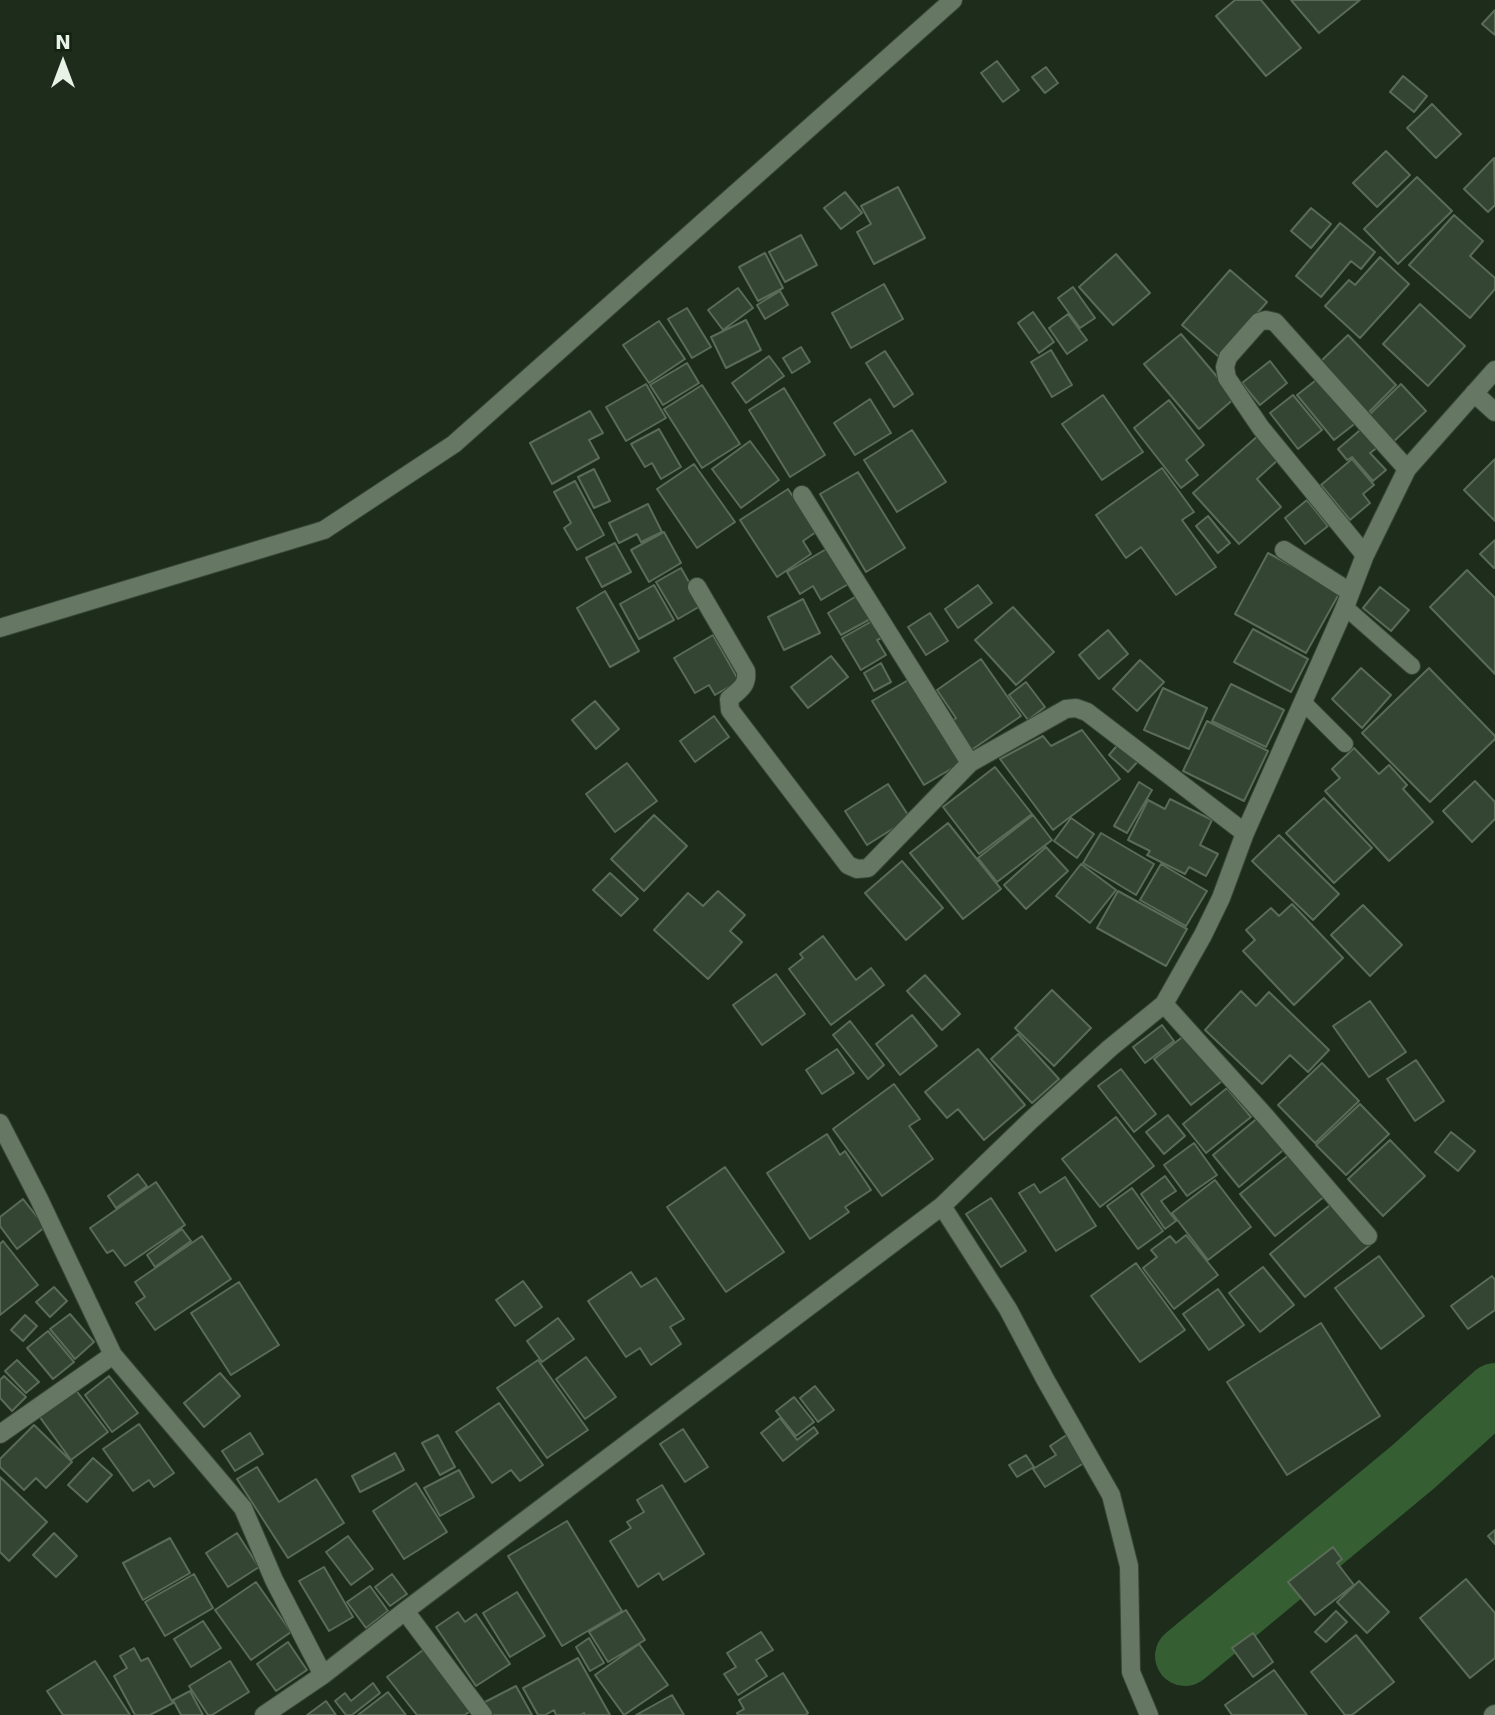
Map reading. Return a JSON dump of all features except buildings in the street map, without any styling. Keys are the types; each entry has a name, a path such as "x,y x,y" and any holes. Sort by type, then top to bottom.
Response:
{"street":[{"path":"0,628 324,530 433,459 454,444 953,0"},
{"path":"1364,555 1261,428 1227,378 1225,367 1228,357 1259,322 1275,322 1407,469"},
{"path":"264,1715 323,1675 942,1206 1110,1048 1164,1004 1221,898 1245,832 1348,599 1364,555 1407,469 1495,370"},
{"path":"1474,393 1495,412"},
{"path":"802,495 970,763"},
{"path":"1284,550 1348,599"},
{"path":"697,587 746,671 745,684 729,699 730,710 848,865 857,869 868,867 970,763 1066,709 1076,708 1087,712 1245,832"},
{"path":"1164,1004 1368,1236"},
{"path":"0,1123 113,1355 243,1508 274,1580 323,1675"},
{"path":"942,1206 1008,1308 1111,1494 1129,1566 1131,1672 1149,1715"},
{"path":"0,1434 113,1355"},
{"path":"405,1611 483,1715"}],"lane":[{"path":"1348,599 1412,666"},
{"path":"1303,702 1345,744"}],"waterway":[{"path":"1185,1656 1413,1467 1495,1393"}]}
